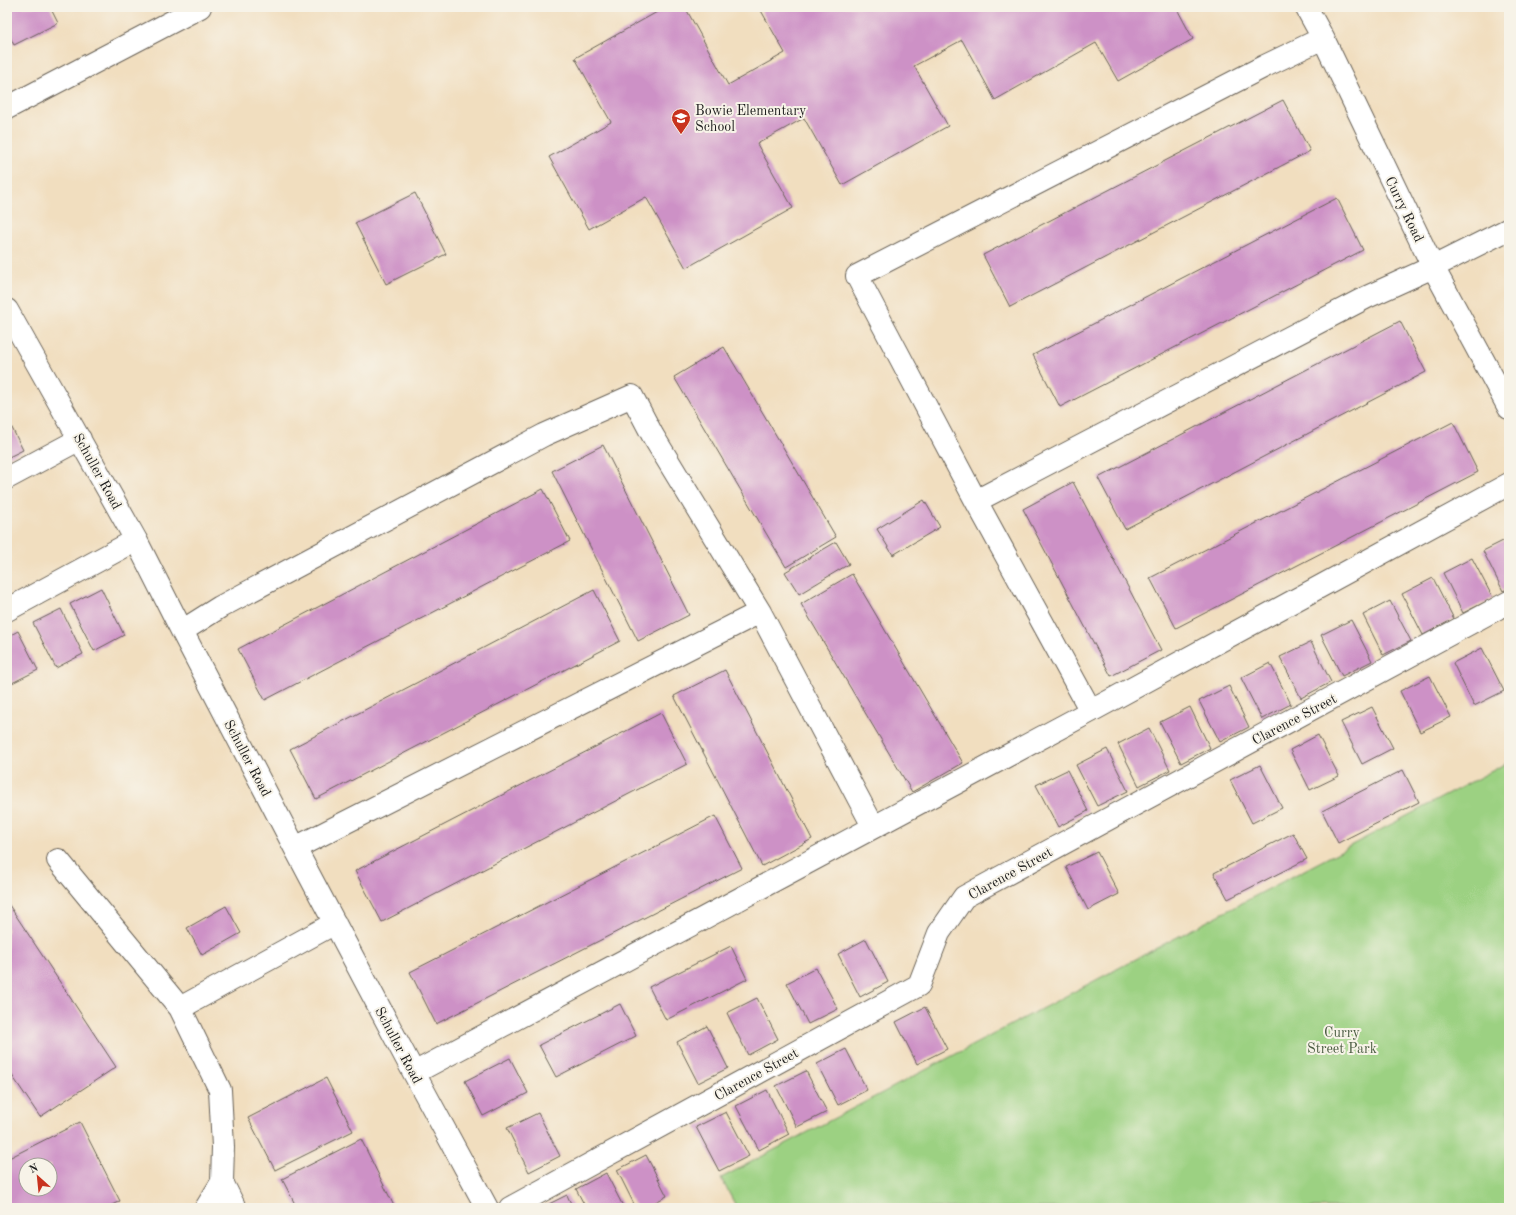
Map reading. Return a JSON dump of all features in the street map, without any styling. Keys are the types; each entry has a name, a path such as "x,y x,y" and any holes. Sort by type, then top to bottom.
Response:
{"street":[{"path":"7,108 200,7"},
{"name":"Curry Road","path":"1306,7 1323,38 1434,268 1509,408"},
{"path":"1091,711 976,502 857,276 1265,66 1323,38"},
{"path":"976,502 1367,297 1434,268 1509,229"},
{"name":"Schuller Road","path":"7,310 136,540 334,923 488,1208"},
{"path":"182,631 227,603 544,435 632,396 653,436 760,612 873,826"},
{"path":"7,478 80,439"},
{"path":"414,1073 873,826 1091,711 1509,484"},
{"path":"7,610 136,540"},
{"name":"Clarence Street","path":"510,1208 919,986 939,933 964,897 1509,602"},
{"path":"295,848 760,612"},
{"path":"58,860 180,1008 220,1090 223,1147 222,1182 235,1208"},
{"path":"180,1008 334,923"},
{"path":"206,1208 222,1182"}],"green space":[{"name":"Curry Street Park","path":"1509,762 1509,1208 737,1208 721,1178"}],"building":[{"path":"7,7 50,7 58,23 14,45 7,31"},
{"name":"Bowie Elementary School","path":"666,7 685,7 728,85 785,53 759,7 1176,7 1193,39 1118,81 1096,43 995,100 962,40 914,66 948,126 842,185 804,118 757,144 793,208 686,268 646,197 589,229 549,157 611,122 575,58"},
{"path":"1283,100 1310,151 1010,307 983,255"},
{"path":"415,193 446,254 386,284 355,223"},
{"path":"1337,198 1363,250 1060,407 1033,355"},
{"path":"1400,321 1426,372 1125,529 1098,478"},
{"path":"724,347 836,537 786,567 674,377"},
{"path":"7,418 23,450 7,458"},
{"path":"1453,422 1478,472 1176,628 1150,578"},
{"path":"603,445 689,615 638,641 552,471"},
{"path":"1073,482 1161,650 1111,676 1023,509"},
{"path":"543,489 570,541 265,700 238,649"},
{"path":"924,500 940,527 893,555 877,529"},
{"path":"1509,538 1509,588 1503,591 1483,551"},
{"path":"836,542 849,564 799,594 785,572"},
{"path":"1472,558 1493,598 1463,613 1443,573"},
{"path":"852,574 963,763 912,792 801,604"},
{"path":"1433,578 1454,619 1423,635 1402,594"},
{"path":"101,588 124,635 94,651 70,604"},
{"path":"594,590 620,641 316,799 290,749"},
{"path":"1390,601 1411,641 1383,655 1363,615"},
{"path":"61,609 83,654 56,668 33,623"},
{"path":"1351,620 1372,661 1342,676 1321,635"},
{"path":"18,631 38,670 12,683 7,673 7,637"},
{"path":"1311,642 1331,682 1301,698 1280,657"},
{"path":"1482,648 1504,691 1474,706 1453,663"},
{"path":"1270,663 1291,704 1262,719 1241,678"},
{"path":"725,670 812,839 762,866 674,696"},
{"path":"1430,676 1451,717 1420,732 1400,691"},
{"path":"1229,686 1249,727 1220,742 1199,701"},
{"path":"1190,707 1210,748 1181,763 1160,722"},
{"path":"1372,707 1393,748 1362,764 1341,722"},
{"path":"661,713 687,764 382,922 355,871"},
{"path":"1149,728 1170,770 1139,786 1118,744"},
{"path":"1318,735 1339,776 1310,790 1290,750"},
{"path":"1107,749 1128,791 1097,806 1076,765"},
{"path":"1260,765 1282,808 1252,823 1230,780"},
{"path":"1067,770 1088,811 1058,827 1036,785"},
{"path":"1403,770 1419,802 1338,843 1322,811"},
{"path":"715,816 742,868 436,1024 410,972"},
{"path":"1293,833 1307,859 1228,899 1214,873"},
{"path":"1097,852 1119,894 1088,910 1066,867"},
{"path":"7,902 116,1067 40,1117 7,1068"},
{"path":"226,906 241,933 202,955 187,928"},
{"path":"866,939 888,982 860,997 838,954"},
{"path":"731,946 747,979 666,1020 649,987"},
{"path":"816,968 838,1009 808,1024 787,983"},
{"path":"757,998 778,1039 748,1055 727,1013"},
{"path":"620,1004 636,1036 556,1077 539,1045"},
{"path":"925,1007 947,1049 917,1064 896,1022"},
{"path":"707,1026 728,1068 698,1083 677,1042"},
{"path":"846,1049 867,1090 838,1105 817,1064"},
{"path":"510,1058 528,1093 483,1116 465,1081"},
{"path":"806,1071 827,1112 797,1127 776,1086"},
{"path":"326,1078 353,1131 275,1170 248,1118"},
{"path":"767,1090 789,1134 759,1150 736,1106"},
{"path":"726,1112 749,1156 719,1171 696,1127"},
{"path":"538,1113 560,1156 529,1172 507,1128"},
{"path":"80,1122 120,1201 106,1208 7,1208 7,1159"},
{"path":"361,1139 395,1208 297,1208 282,1179"},
{"path":"646,1155 667,1196 644,1208 636,1208 617,1170"},
{"path":"606,1173 624,1208 586,1208 576,1189"},
{"path":"567,1195 573,1208 541,1208"}],"place":[{"name":"Bowie Elementary School","path":"681,135"}]}
